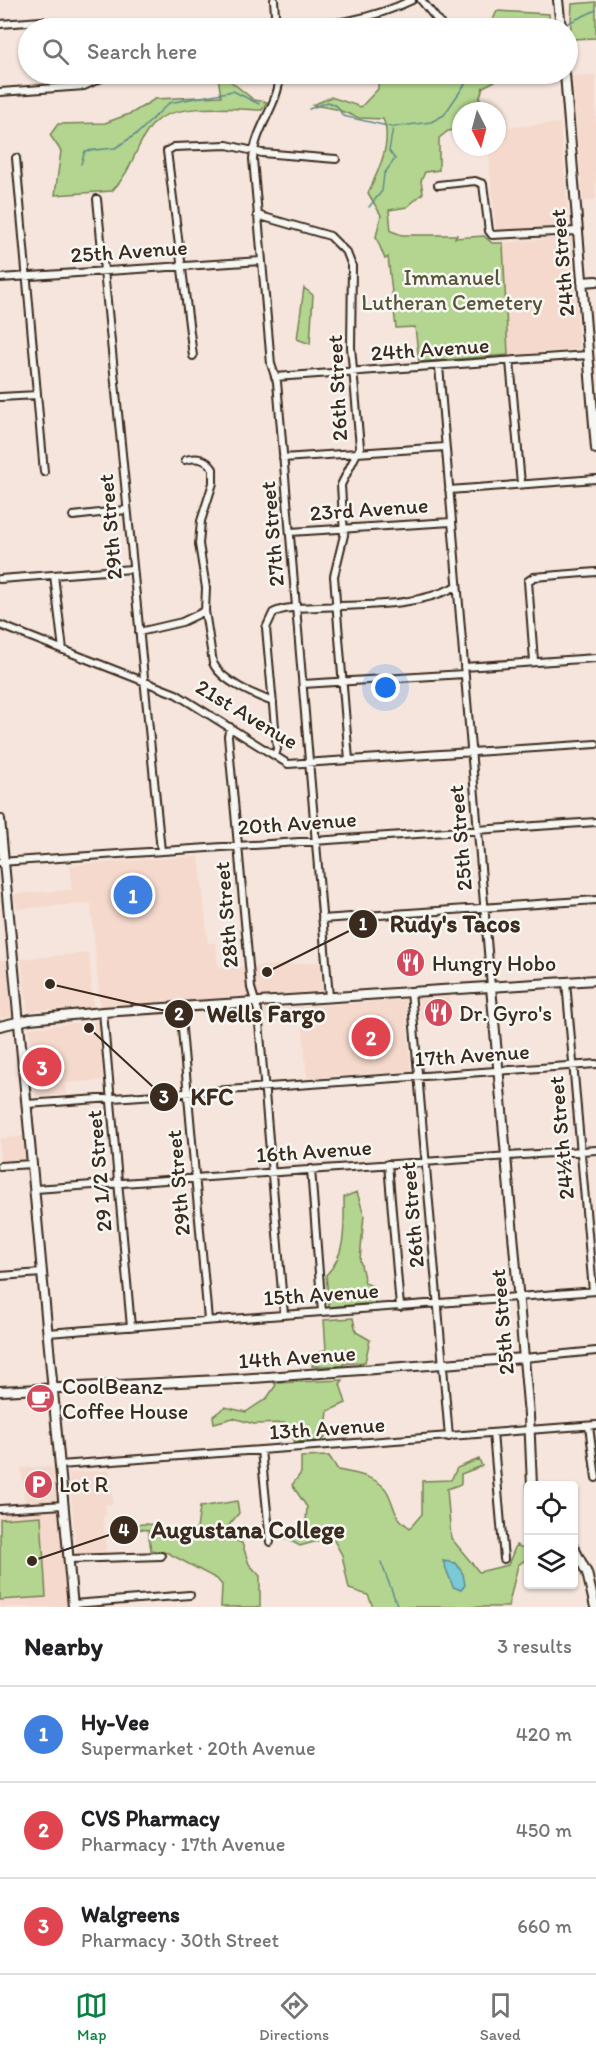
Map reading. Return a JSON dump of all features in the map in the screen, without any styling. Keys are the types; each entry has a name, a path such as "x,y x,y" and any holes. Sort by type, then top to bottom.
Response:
{"street":[{"path":"274,0 275,18"},
{"path":"366,18 412,0"},
{"path":"421,0 436,18"},
{"path":"558,0 560,18"},
{"path":"0,24 18,23"},
{"path":"0,92 88,84"},
{"name":"27th Street","path":"279,84 277,95 260,126 253,151 261,261 271,364 275,377 297,608 329,997"},
{"name":"24th Street","path":"565,84 596,449"},
{"path":"193,356 166,154 174,147 215,145 336,159"},
{"path":"16,158 44,472"},
{"path":"438,185 481,182 486,190 490,234 495,236 578,231"},
{"name":"29th Street","path":"97,199 160,851"},
{"name":"26th Street","path":"257,215 322,233 336,240 347,253 353,273 351,347 360,443 341,485 344,529 334,576 349,760"},
{"name":"25th Avenue","path":"0,278 261,261"},
{"path":"582,282 596,281"},
{"name":"24th Avenue","path":"275,377 588,355"},
{"path":"510,361 522,484"},
{"name":"25th Street","path":"439,366 524,1358 532,1481"},
{"path":"0,397 37,395"},
{"path":"283,458 445,447"},
{"path":"185,460 192,458 205,460 213,469 213,483 199,536 206,588 205,611 213,663 216,669 256,695 273,702"},
{"name":"23rd Avenue","path":"449,490 596,479"},
{"path":"73,516 126,510"},
{"name":"23rd Avenue","path":"290,532 451,522"},
{"path":"0,579 132,569"},
{"path":"534,661 528,581 534,577 596,572"},
{"path":"54,574 63,650"},
{"path":"275,756 277,749 266,628 271,615 282,609 412,602 435,597 457,586"},
{"path":"139,632 182,622 205,611"},
{"name":"21st Avenue","path":"0,625 183,697 288,764 596,744"},
{"path":"303,684 464,670 534,661 596,658"},
{"name":"28th Street","path":"230,727 228,736 238,845 254,1002 258,1011 284,1315"},
{"path":"0,819 2,861 20,1021 73,1605 190,1595"},
{"name":"20th Avenue","path":"2,861 596,822"},
{"path":"322,919 596,900"},
{"path":"0,1026 20,1021 103,1012 596,980"},
{"name":"24½th Street","path":"566,982 594,1291"},
{"name":"26th Street","path":"411,992 449,1437"},
{"name":"29th Street","path":"180,1007 208,1320"},
{"name":"29 1/2 Street","path":"103,1012 131,1327"},
{"name":"17th Avenue","path":"27,1104 596,1064"},
{"name":"16th Avenue","path":"35,1189 596,1150"},
{"path":"0,1166 32,1164"},
{"path":"388,1164 400,1306"},
{"path":"311,1169 322,1312"},
{"path":"0,1276 42,1273"},
{"name":"15th Avenue","path":"48,1332 594,1291"},
{"name":"14th Avenue","path":"0,1391 239,1379 596,1352"},
{"path":"592,1426 596,1478"},
{"name":"13th Avenue","path":"60,1466 592,1426"},
{"path":"493,1433 504,1559"},
{"path":"261,1450 270,1542"},
{"path":"0,1509 64,1505"},
{"path":"69,1559 161,1556"},
{"path":"578,1557 587,1573 595,1607"}],"shaded area":[{"path":"596,75 596,200 583,201 573,84 578,84 578,76"},
{"path":"560,123 569,227 496,232 489,156 506,156 506,127"},
{"path":"571,237 579,349 508,355 503,243"},
{"path":"199,856 208,943 216,943 218,968 247,966 249,996 100,1007 91,903 17,909 14,894 72,890 70,865"},
{"path":"89,953 93,1007 28,1011 21,959"},
{"path":"0,960 6,960 12,1016 0,1018"},
{"path":"320,962 322,991 254,996 252,967"},
{"path":"449,997 451,1018 421,1020 419,999"},
{"path":"405,1000 411,1071 307,1078 302,1019 266,1021 265,1009"},
{"path":"98,1021 103,1080 66,1083 67,1094 36,1096 29,1028"},
{"path":"23,1136 26,1161 0,1164 0,1139"},
{"path":"53,1466 68,1607 0,1607 0,1514 26,1512 21,1468"},
{"path":"110,1470 113,1504 105,1505 106,1515 103,1516 106,1553 77,1556 69,1473"}],"green space":[{"path":"596,2 596,38 578,39 578,18 571,18 572,4"},
{"path":"497,11 549,14 549,18 494,18"},
{"path":"219,84 234,84 254,100 267,102 262,110 204,108 174,112 162,117 147,132 125,174 112,191 55,195 61,151 50,135 58,124 105,123 132,113 155,99 221,96"},
{"name":"Immanuel Lutheran Cemetery","path":"378,84 489,84 483,87 479,102 452,102 452,130 439,138 439,170 425,172 421,181 423,193 407,207 389,210 391,231 402,235 457,235 455,238 484,236 492,243 503,243 508,355 419,362 415,327 396,328 388,257 385,259 376,237 381,215 368,193 383,157 386,128 383,119 359,118 336,109 313,105 331,97 361,107 378,89"},
{"path":"304,288 313,295 310,344 297,339"},
{"path":"357,1192 364,1215 360,1260 365,1283 372,1286 375,1303 329,1307 326,1275 338,1258 341,1248 344,1228 344,1197"},
{"path":"353,1318 356,1332 370,1340 365,1362 343,1364 343,1366 312,1366 314,1355 326,1349 324,1320"},
{"path":"343,1380 340,1384 346,1403 328,1411 325,1438 319,1441 295,1442 285,1423 254,1424 233,1418 214,1423 213,1416 225,1407 246,1412 267,1398 276,1385 274,1383"},
{"path":"329,1456 338,1470 373,1479 388,1493 398,1516 410,1528 422,1514 422,1481 451,1480 457,1468 479,1459 482,1466 461,1474 461,1484 447,1489 451,1538 479,1572 508,1565 516,1545 524,1548 524,1561 518,1565 508,1607 373,1607 368,1595 349,1589 342,1555 332,1537 300,1546 283,1537 306,1521 307,1507 292,1485 301,1473 301,1457"},
{"path":"237,1501 239,1513 225,1530 227,1537 242,1543 249,1564 260,1576 260,1607 221,1607 222,1585 217,1579 168,1553 151,1550 148,1530 130,1528 150,1524 183,1535 197,1529 200,1507"},
{"path":"41,1516 46,1597 0,1600 0,1519"}],"water":[{"path":"443,1561 456,1563 463,1574 465,1585 461,1590 453,1587"}],"waterway":[{"path":"578,18 596,10"},
{"path":"369,207 382,191 384,174 395,159 389,151 393,127 431,122 444,115 465,84"},
{"path":"81,164 85,151 115,148 138,133 169,103 233,91 259,104"},
{"path":"309,109 328,102 337,106 343,116 392,127"},
{"path":"381,1562 398,1607"}],"place":[{"name":"Hy-Vee","path":"133,895"},
{"name":"Hungry Hobo","path":"411,963"},
{"name":"Rudy's Tacos","path":"267,972"},
{"name":"Wells Fargo","path":"50,984"},
{"name":"Dr. Gyro's","path":"438,1013"},
{"name":"KFC","path":"89,1028"},
{"name":"CVS Pharmacy","path":"371,1037"},
{"name":"Walgreens","path":"42,1067"},
{"name":"CoolBeanz Coffee House","path":"41,1399"},
{"name":"Lot R","path":"38,1484"},
{"name":"Augustana College","path":"32,1561"}]}
